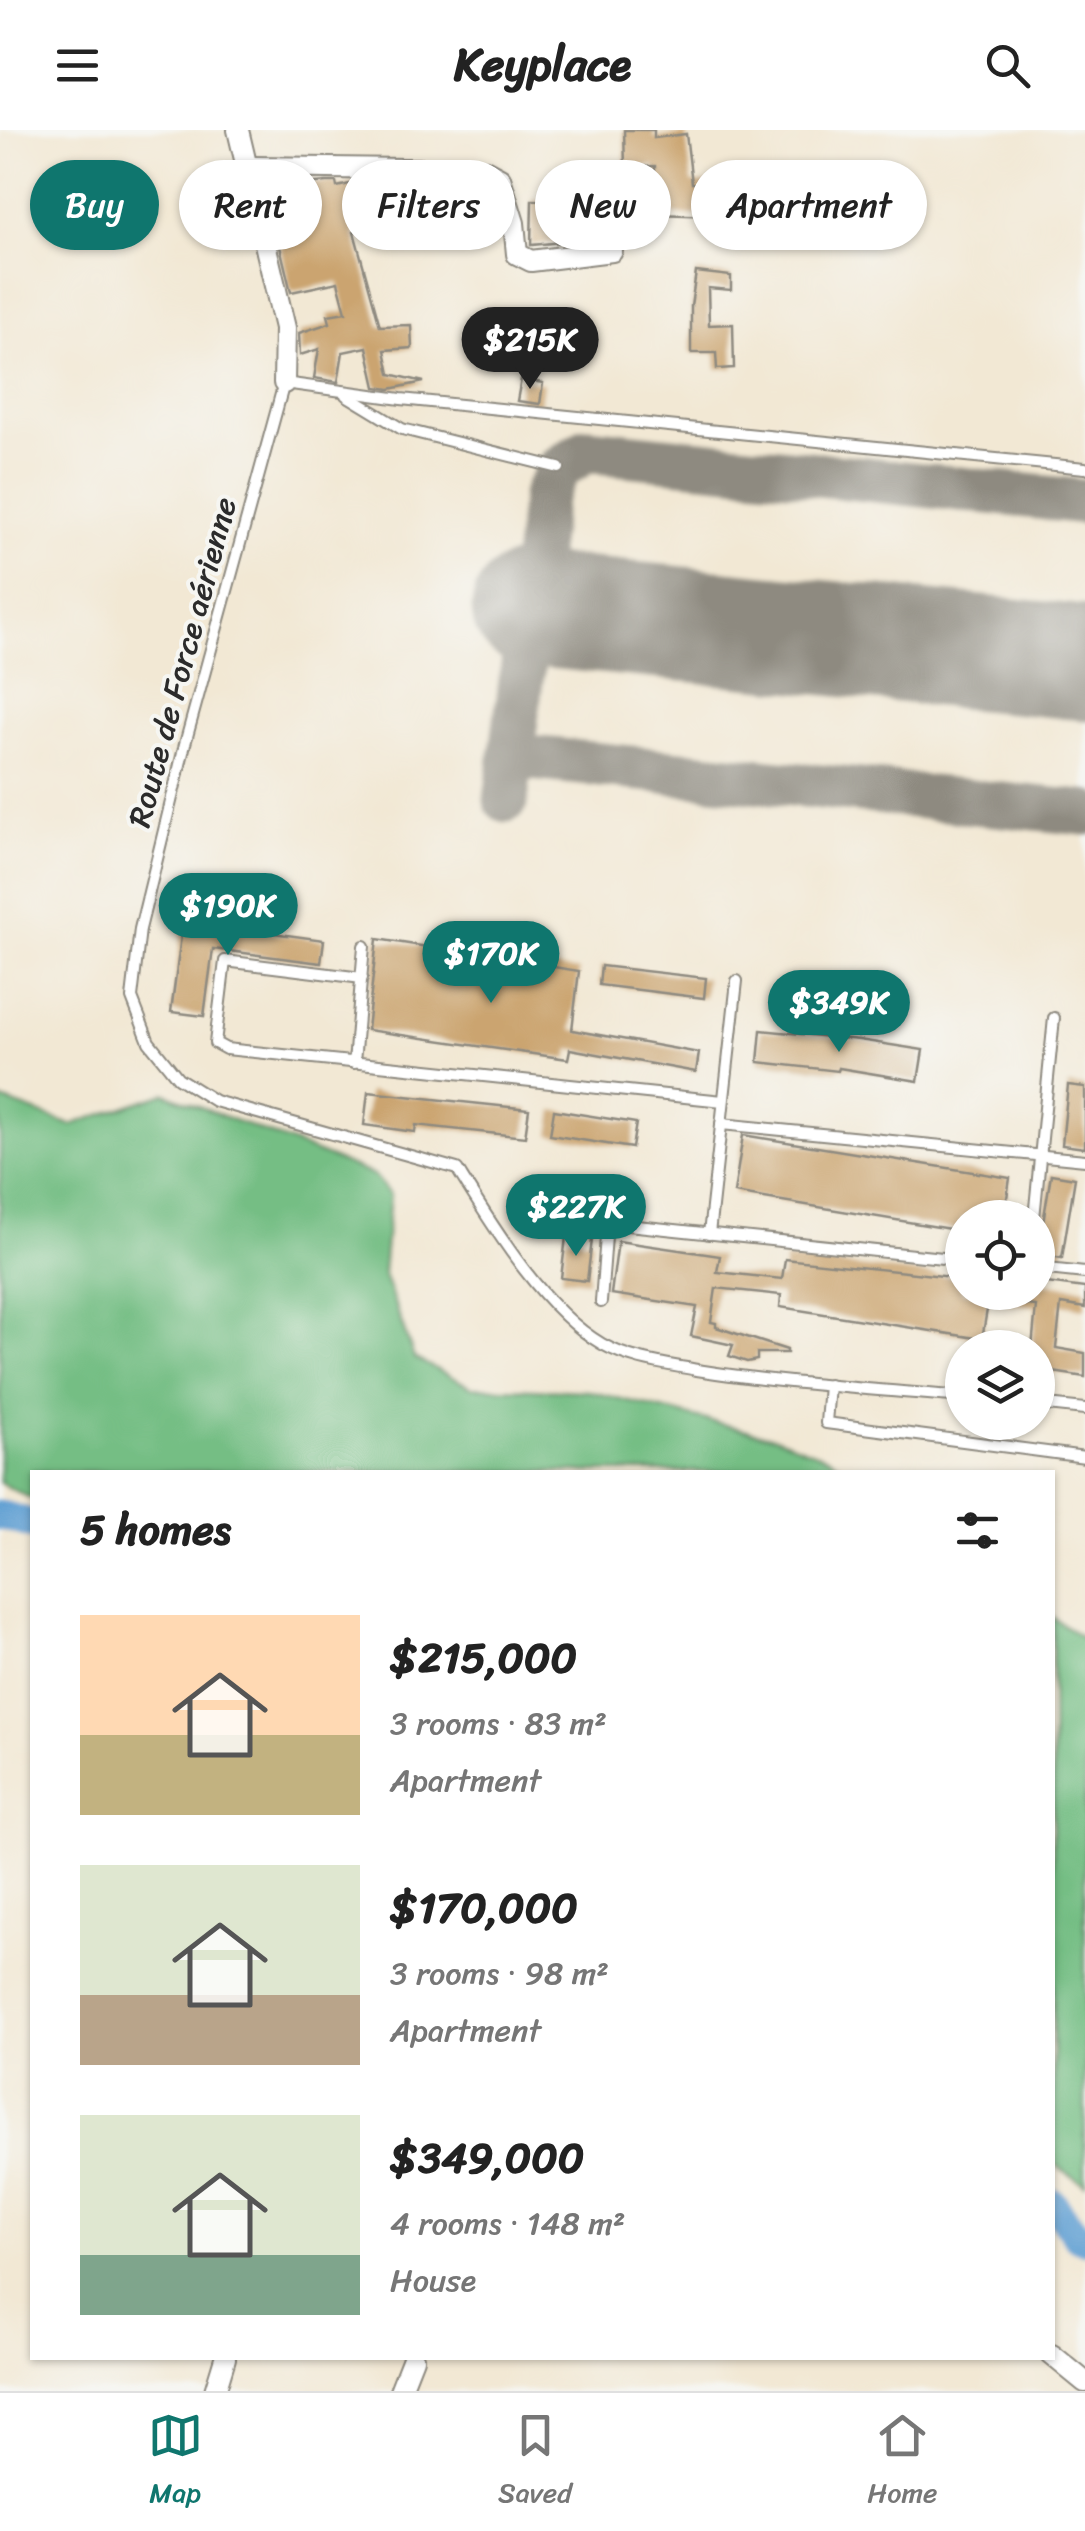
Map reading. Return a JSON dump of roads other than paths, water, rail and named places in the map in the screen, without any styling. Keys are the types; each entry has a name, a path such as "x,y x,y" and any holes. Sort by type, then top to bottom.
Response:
{"street":[{"path":"238,130 247,160"},
{"path":"322,168 485,170 500,178 514,223 517,254 531,262 612,251"},
{"path":"267,250 284,328 284,383"},
{"path":"1055,2357 1085,2382"},
{"path":"215,2391 224,2360"},
{"path":"400,2391 412,2360"}],"lane":[{"path":"284,383 1085,468"},
{"name":"Route de Force aérienne","path":"284,383 184,744 140,929 132,998 149,1042 178,1078 215,1100 456,1169 550,1302 601,1344 650,1362 778,1380 945,1396"},
{"path":"341,392 402,430 559,468"},
{"path":"354,1063 364,946"},
{"path":"362,978 226,961 214,1043 226,1050 723,1102"},
{"path":"709,1234 737,981"},
{"path":"1036,1200 1054,1018"},
{"path":"721,1124 1085,1160"},
{"path":"536,1207 607,1223 945,1258"},
{"path":"601,1302 607,1223"},
{"path":"1055,1270 1085,1273"},
{"path":"829,1385 826,1423 1085,1457"},
{"path":"1055,1406 1085,1409"}],"waterway":[{"path":"0,1515 30,1523"},
{"path":"1055,2207 1077,2236 1085,2239"}]}
